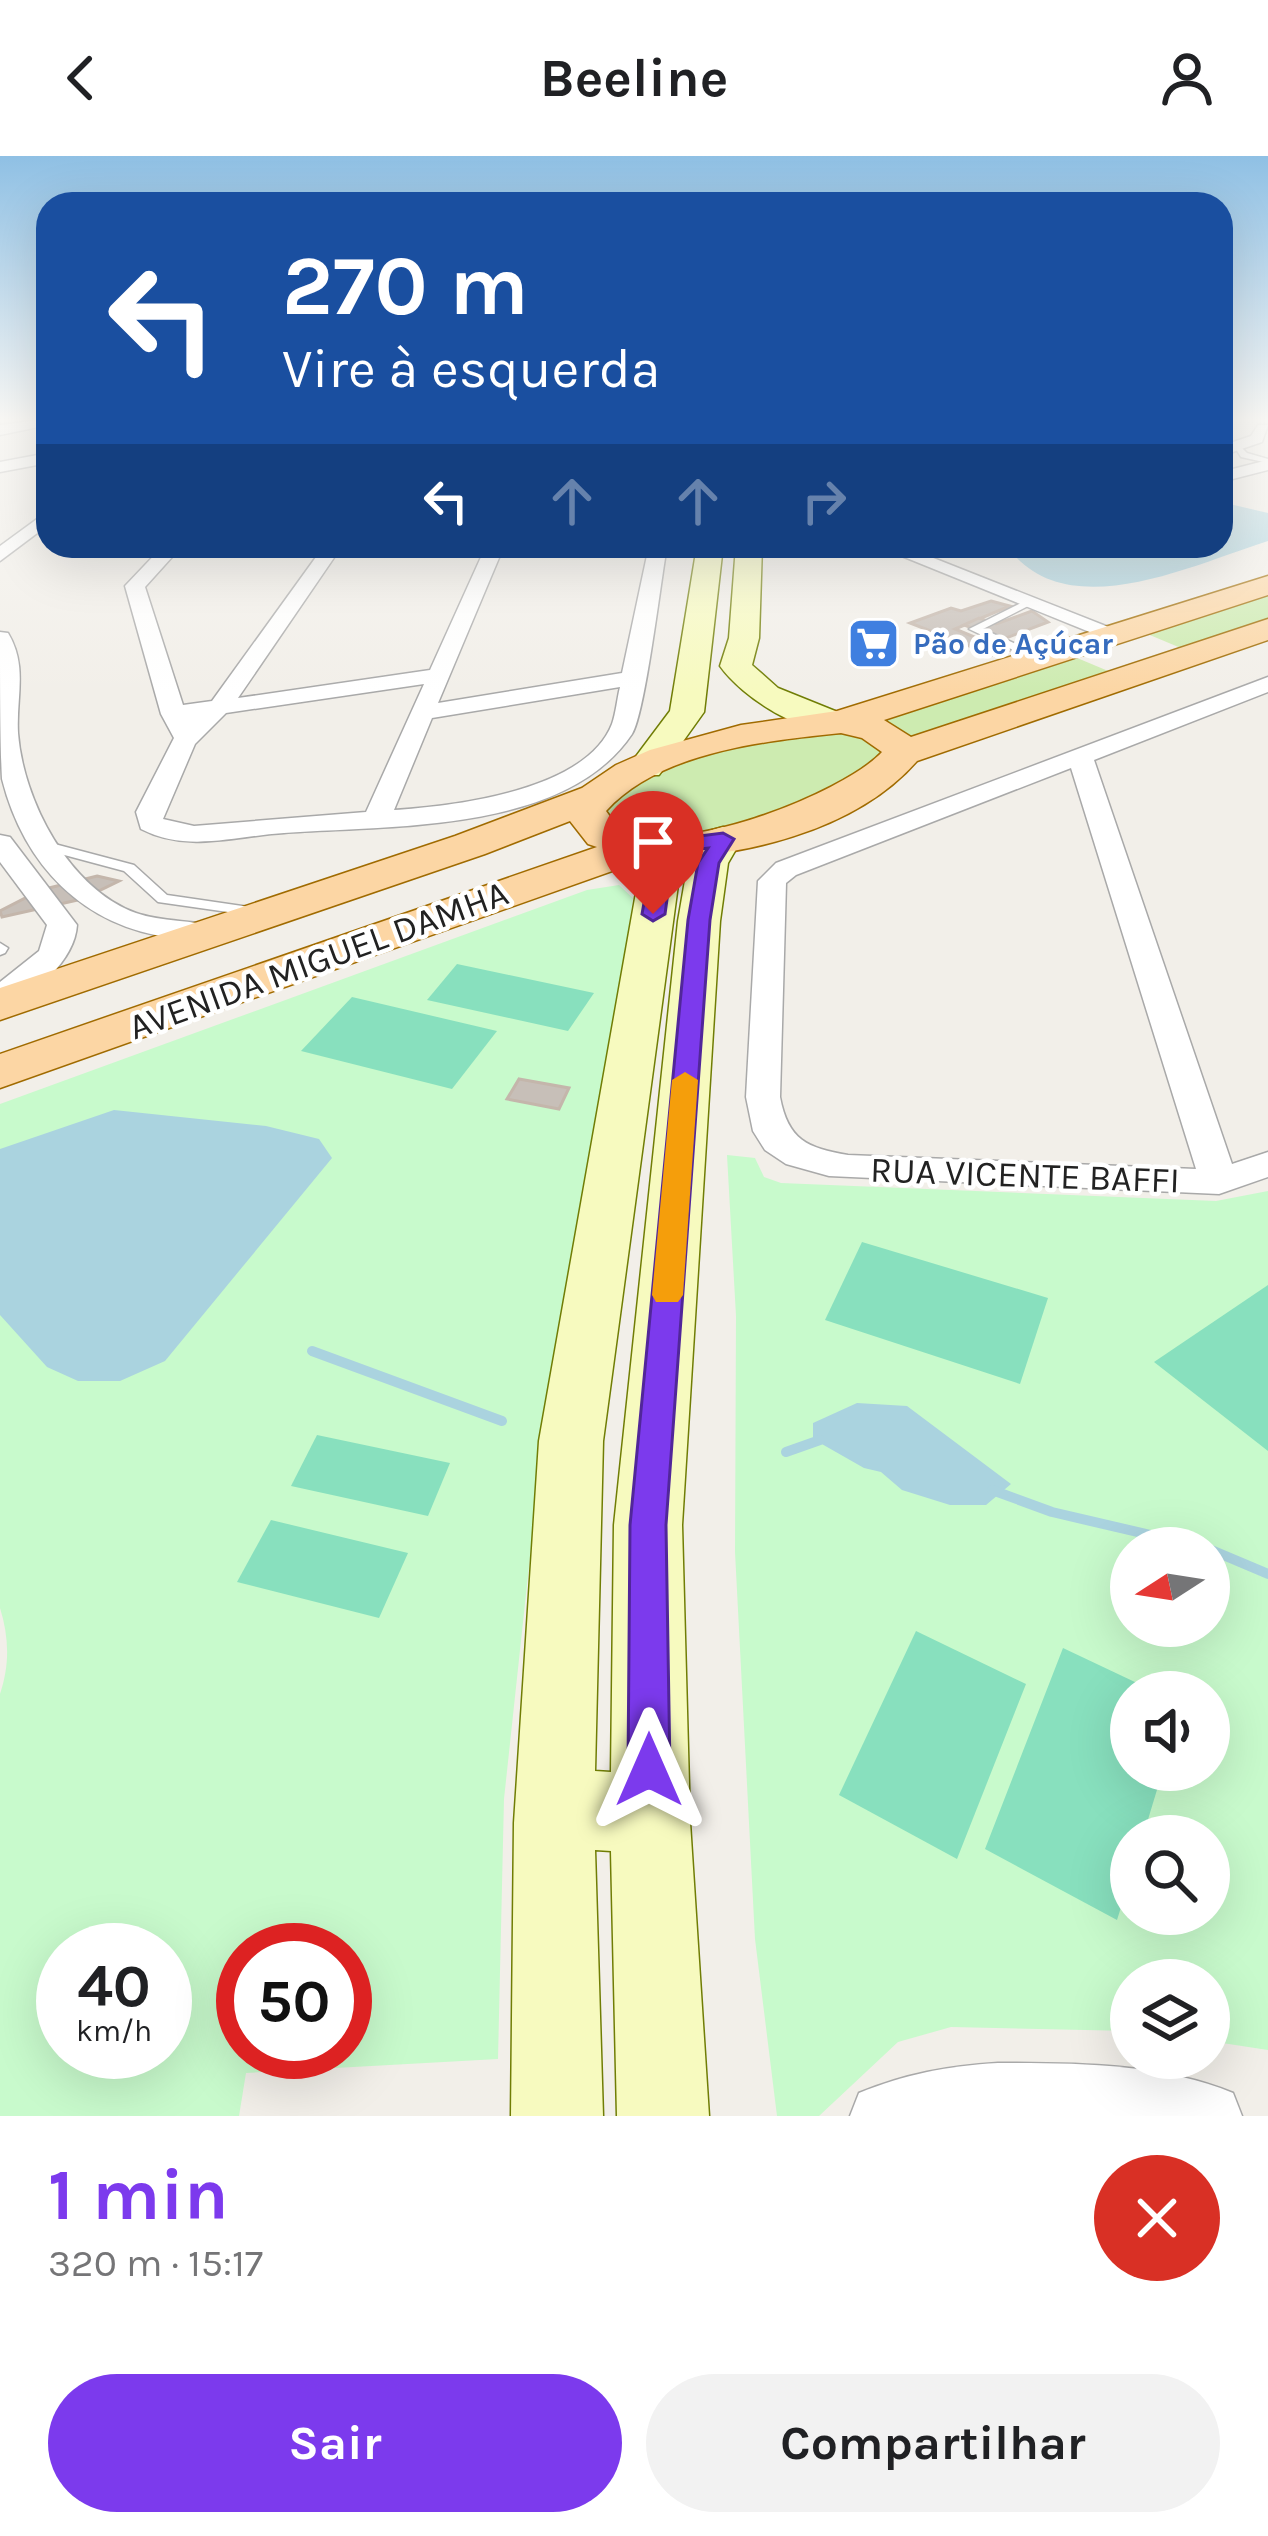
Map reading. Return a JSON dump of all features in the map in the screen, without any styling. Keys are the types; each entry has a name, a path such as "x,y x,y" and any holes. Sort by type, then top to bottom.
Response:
{"main road":[{"path":"646,767 687,712 708,558"},
{"path":"753,558 736,666 755,688 825,718 875,730 898,744 903,753 1268,628"},
{"path":"1038,658 1268,585"},
{"path":"1115,634 1158,639 1187,657"},
{"path":"1076,646 1082,658 1095,666 1140,674"},
{"name":"AVENIDA MIGUEL DAMHA","path":"0,1001 279,909 591,798 646,767 735,737 885,707 1038,658"},
{"name":"AVENIDA MIGUEL DAMHA","path":"0,1072 645,848 723,839 850,797 897,766 903,753"},
{"path":"557,2116 555,1797 571,1441 660,870 645,848 610,839 587,821 584,810 591,798"},
{"path":"663,2116 650,1796 650,1502 699,920 708,863 723,839"},
{"path":"279,909 324,912 345,925 339,952"},
{"path":"555,1797 583,1809 619,1809 650,1796"}],"street":[{"path":"0,520 36,519"},
{"path":"0,555 36,527"},
{"path":"162,558 135,586 184,741"},
{"path":"325,558 220,706 184,741 148,818 156,828 178,833 470,809 572,776 606,752 623,729 655,558"},
{"path":"376,820 490,558"},
{"path":"916,558 1115,634"},
{"path":"1036,606 1076,646"},
{"path":"0,638 11,662 5,765 47,846 108,911 152,925 208,933"},
{"path":"173,714 439,675"},
{"path":"422,713 629,679"},
{"path":"1019,779 1268,684"},
{"path":"1080,756 1220,1181"},
{"path":"1019,779 1097,808"},
{"name":"RUA VICENTE BAFFI","path":"1019,779 786,869 772,880 763,1096 766,1131 783,1148 813,1161 848,1167 1220,1181 1268,1164"},
{"path":"47,846 4,858 62,925"},
{"path":"62,925 108,911"},
{"path":"0,1001 58,946 62,925"},
{"path":"883,2116 926,2103 1016,2095 1151,2102 1210,2116"}],"lane":[{"path":"1036,606 974,629 1038,658"},
{"path":"47,846 128,868 164,899 279,909"}],"green space":[{"path":"1268,591 1268,622 1188,651 1145,633"},
{"path":"1070,655 1113,673 917,742 877,719"},
{"path":"853,730 890,752 802,807 688,836 638,839 604,825 602,802 665,770 723,750"},
{"path":"619,885 633,898 573,1302 544,1427 504,1799 498,2059 372,2066 372,1923 216,1923 216,2079 245,2079 239,2116 0,2116 0,1694 7,1651 0,1608 0,1104 587,890"},
{"path":"457,964 594,993 568,1031 427,1000"},
{"path":"352,997 497,1031 452,1089 301,1051"},
{"path":"727,1155 755,1158 764,1177 781,1183 1216,1201 1268,1191 1268,2050 1230,2044 1230,1959 1110,1959 1110,2031 951,2027 898,2042 819,2116 777,2116 755,1939 735,1552 736,1316"},
{"path":"862,1242 1048,1298 1020,1384 825,1320"},
{"path":"1268,1285 1268,1451 1154,1362"},
{"path":"317,1435 450,1463 428,1516 291,1486"},
{"path":"271,1520 408,1553 379,1618 237,1582"},
{"path":"916,1631 1026,1684 957,1859 839,1795"},
{"path":"1063,1648 1112,1671 1110,1791 1157,1791 1149,1815 1110,1815 1110,1916 985,1849"}],"water":[{"path":"1233,510 1268,513 1268,541 1233,553"},
{"path":"1018,558 1218,558 1138,582 1103,586 1070,585 1040,575"},
{"path":"114,1110 266,1126 319,1139 332,1158 165,1361 120,1381 78,1381 47,1367 0,1315 0,1149"},
{"path":"857,1403 907,1406 1011,1484 986,1505 950,1505 902,1490 881,1472 864,1468 813,1439 813,1423"}],"building":[{"path":"991,601 1010,606 955,629 1008,651 995,656 910,623 951,608 961,611"},
{"path":"1032,611 1048,622 1001,640 964,625 979,618 996,624"},
{"path":"97,876 119,881 82,899 2,917 0,911 41,890"},
{"path":"519,1079 569,1088 559,1109 507,1099"}],"waterway":[{"path":"312,1351 502,1421"},
{"path":"786,1452 820,1440"},
{"path":"992,1490 1052,1512 1116,1527"},
{"path":"1230,1558 1268,1574"}],"slow traffic":[{"path":"667,1295 685,1080"}],"place":[{"name":"Pão de Açúcar","path":"874,644"}],"route":[{"path":"649,1770 648,1525 699,920 708,863 723,839 653,848 660,870 653,914"}]}
